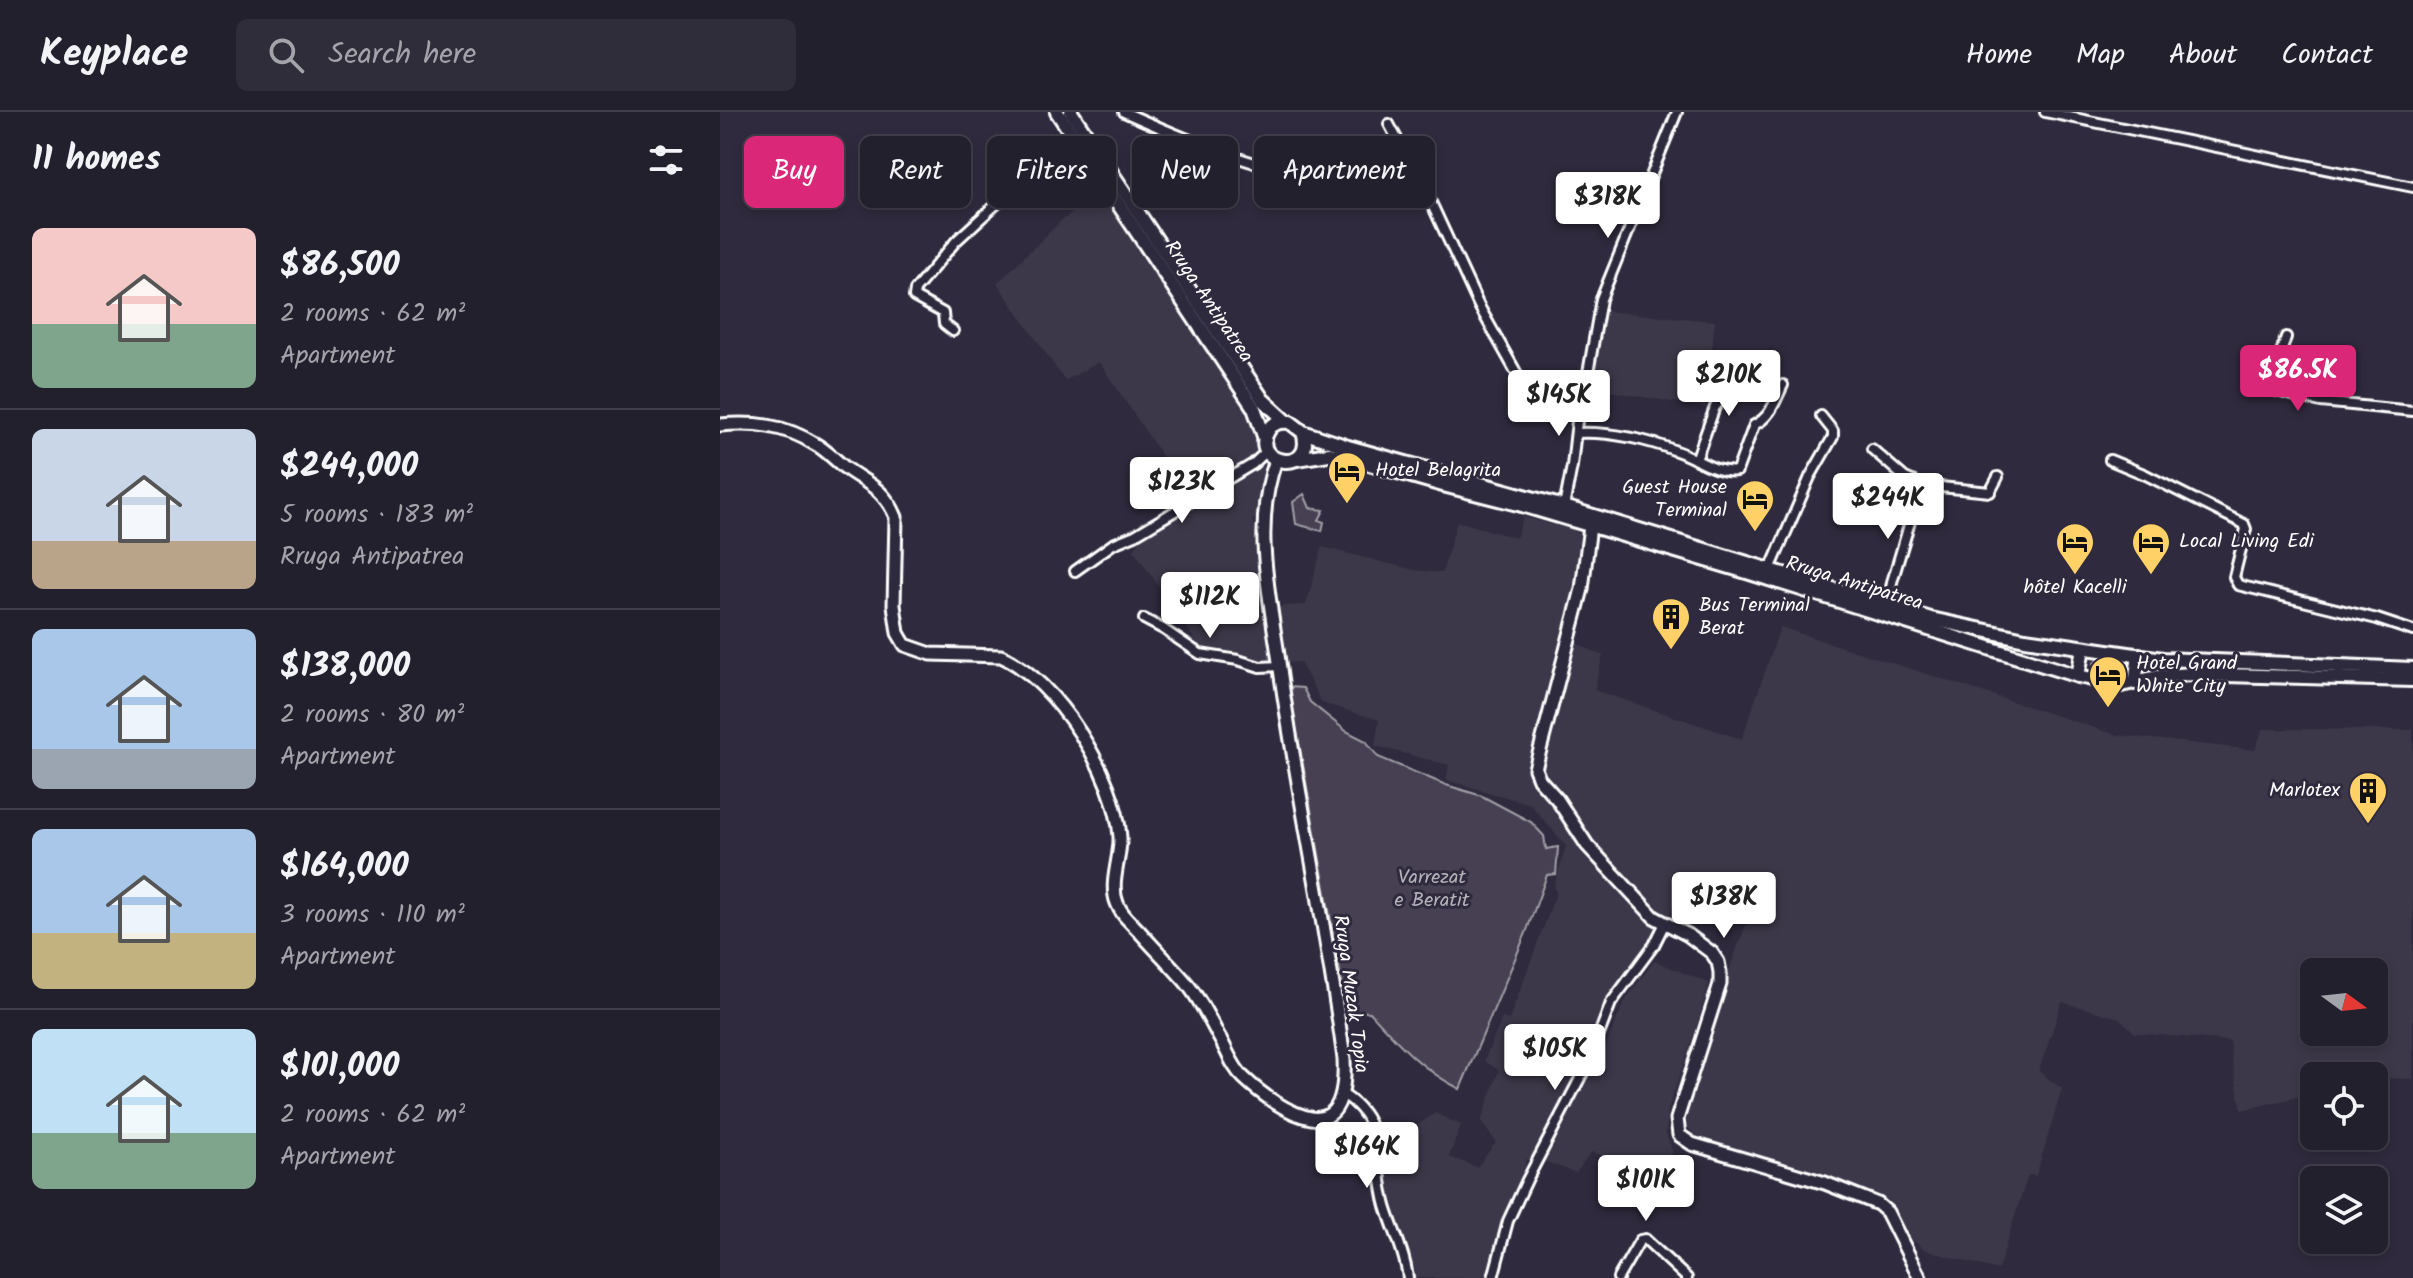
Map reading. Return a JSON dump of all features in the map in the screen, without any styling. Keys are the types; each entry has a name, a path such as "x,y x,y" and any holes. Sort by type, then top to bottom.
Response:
{"main road":[{"name":"Rruga Antipatrea","path":"1057,112 1077,131 1263,400 1303,432 1522,505 1678,546 1930,623 2078,676 2121,685 2190,674 2413,680"},
{"name":"Rruga Antipatrea","path":"1071,112 1077,131 1254,408 1269,450 1284,462 1314,455 1337,455 1564,507 1591,521"},
{"path":"1269,450 1270,427 1286,421"},
{"path":"1292,460 1304,448 1303,432"},
{"name":"Rruga Antipatrea","path":"1768,573 1888,605 1930,623 2083,648 2163,659 2413,669"},
{"path":"2078,676 2083,648"},
{"path":"2135,683 2139,655"}],"street":[{"path":"1124,112 1199,145 1254,164"},
{"path":"1564,507 1582,391 1587,379 1601,299 1677,112"},
{"path":"2045,112 2413,187"},
{"path":"1389,124 1429,198 1479,306 1521,381 1526,387 1540,390 1570,383 1582,391"},
{"path":"953,331 944,324 943,313 914,297 915,290 956,241 1077,131"},
{"path":"2286,337 2272,375 2270,387 2276,391 2321,402 2413,411"},
{"path":"1696,460 1715,407 1726,393 1739,366"},
{"path":"1576,433 1598,433 1658,445 1720,470 1737,471 1754,425 1766,419 1783,385"},
{"path":"1768,573 1810,477 1833,437 1833,431 1821,416"},
{"name":"Rruga Muzak Topia","path":"720,425 744,423 786,429 815,444 883,493 896,517 894,605 898,633 905,645 931,654 1001,656 1021,668 1068,714 1107,786 1116,813 1120,838 1115,900 1123,914 1186,982 1239,1074 1287,1109 1315,1118 1332,1112 1342,1094 1345,1078 1339,1018 1288,728 1265,572 1269,450"},
{"path":"1872,449 1905,478 1921,485 1990,492 1998,477"},
{"path":"1075,571 1113,544 1135,535 1253,464 1269,450"},
{"path":"2110,460 2244,524 2246,529 2234,577 2238,585 2377,619 2413,631"},
{"path":"1888,605 1921,485"},
{"path":"1591,521 1582,589 1535,769 1587,845 1654,917 1701,944 1718,962 1720,984 1677,1119 1679,1135 1692,1144 1825,1183 1878,1204 1887,1212 1920,1278"},
{"path":"1144,619 1200,654 1260,667 1280,666"},
{"path":"1493,1278 1508,1221 1586,1066 1611,1003 1654,945 1664,925"},
{"path":"1342,1094 1366,1113 1377,1141 1385,1202 1408,1278"},
{"path":"1618,1278 1640,1240 1645,1239 1687,1278"}],"shaded area":[{"path":"1079,208 1115,208 1249,418 1263,468 1261,516 1252,521 1259,535 1258,574 1263,607 1306,605 1322,547 1414,570 1442,573 1457,521 1516,538 1523,517 1579,534 1580,570 1562,636 1603,656 1594,690 1742,739 1780,627 2117,735 2255,750 2263,729 2413,730 2413,1079 2388,1078 2388,1062 2300,1062 2300,1096 2242,1110 2230,1041 2135,1033 2119,1018 2062,1002 2039,1071 2062,1089 2036,1176 2028,1175 1998,1270 1931,1252 1911,1238 1889,1200 1705,1139 1695,1135 1687,1126 1686,1114 1732,962 1757,895 1683,871 1671,913 1608,998 1589,1050 1536,1161 1527,1159 1488,1278 1415,1278 1416,1272 1394,1213 1385,1171 1405,1134 1435,1113 1461,1125 1449,1157 1477,1167 1496,1142 1481,1122 1499,1070 1484,1061 1502,1018 1509,1020 1556,893 1554,886 1566,846 1530,804 1446,780 1449,765 1375,746 1379,720 1322,703 1300,662 1254,665 1203,652 1134,550 1151,532 1195,505 1099,362 1065,381 997,283 1062,220"},
{"path":"1605,311 1715,321 1706,408 1592,388"},
{"path":"1654,961 1709,983 1668,1109 1666,1134 1673,1152 1659,1176 1591,1152 1576,1173 1544,1161 1602,1053 1625,1001"}],"green space":[{"path":"1304,494 1310,508 1324,510 1319,520 1324,522 1322,531 1296,524 1293,502"},
{"path":"2100,658 2125,661 2130,665 2130,670 2125,674 2098,670 2094,663"},
{"name":"Varrezat e Beratit","path":"1289,687 1303,688 1310,702 1346,731 1366,741 1378,757 1482,796 1531,822 1544,836 1546,849 1558,847 1556,874 1547,875 1460,1089 1422,1064 1370,1012 1347,1011"}],"place":[{"name":"Hotel Belagrita","path":"1347,505"},
{"name":"Guest House Terminal","path":"1755,533"},
{"name":"hôtel Kacelli","path":"2075,576"},
{"name":"Local Living Edi","path":"2151,576"},
{"name":"Bus Terminal Berat","path":"1671,651"},
{"name":"Hotel Grand White City","path":"2108,709"},
{"name":"Marlotex","path":"2368,825"}]}
